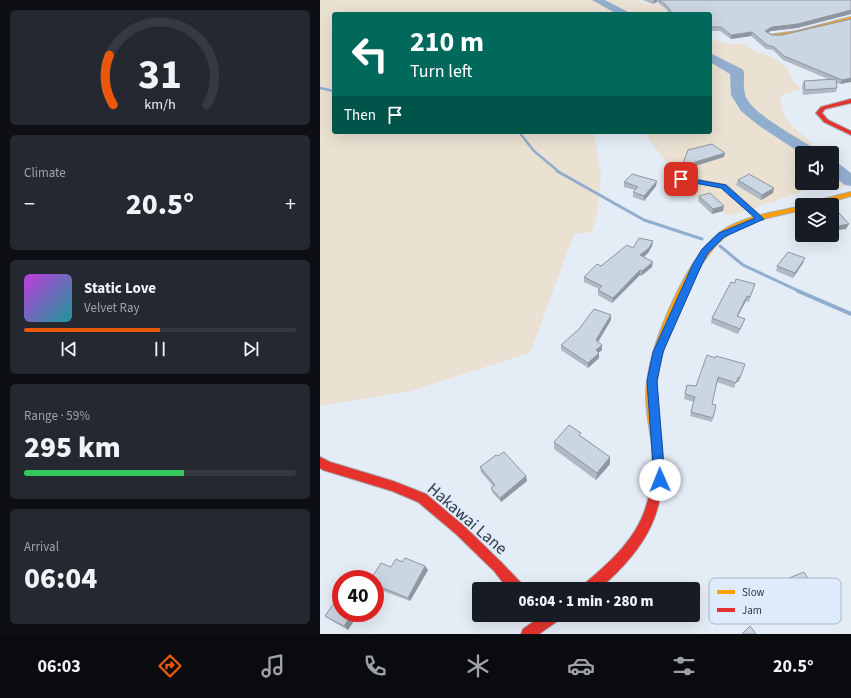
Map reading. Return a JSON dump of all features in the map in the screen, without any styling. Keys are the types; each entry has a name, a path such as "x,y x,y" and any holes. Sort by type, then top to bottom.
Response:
{"street":[{"path":"771,35 797,32 851,18"},
{"path":"851,100 823,108 819,113 826,121 851,133"},
{"path":"836,198 847,195"},
{"path":"597,582 620,562 635,544 649,522 660,480 652,381 658,352 697,264 705,251 722,235 761,219 795,210"},
{"name":"Hakawai Lane","path":"320,462 327,466 394,486 422,498 460,530 498,567 511,582"},
{"path":"528,634 544,622"}],"lane":[{"path":"668,177 724,186 761,219"}],"shaded area":[{"path":"320,0 636,0 647,4 662,4 673,11 332,12 332,134 594,134 601,174 597,215 592,232 574,234 530,353 407,392 320,406"},
{"path":"712,40 729,44 744,44 754,51 772,57 787,68 794,82 802,89 780,96 783,112 793,127 813,146 795,146 795,190 807,190 730,216 688,193 645,134 712,134"},
{"path":"839,167 851,175 851,183 839,188"}],"building":[{"path":"659,0 851,0 851,10 798,24 772,27 765,31 772,35 782,35 851,19 851,78 842,80 784,56 774,47 767,45 752,32 731,35 721,27 712,27 712,12 671,12 665,4"},
{"path":"836,79 837,88 805,90 804,81"},
{"path":"712,144 725,153 695,162 693,168 682,166 688,150"},
{"path":"632,174 657,181 644,196 633,192 638,187 624,182"},
{"path":"749,174 774,188 762,195 738,180"},
{"path":"710,193 724,206 713,209 699,196"},
{"path":"839,213 849,224 839,226"},
{"path":"639,238 653,241 649,248 640,255 653,262 642,271 640,270 613,298 598,290 602,286 584,277 597,264 601,266 627,245 633,248"},
{"path":"788,252 805,258 795,273 777,266"},
{"path":"736,279 755,284 750,297 747,296 737,316 745,319 740,329 712,318 731,282 735,283"},
{"path":"594,309 611,315 596,340 602,345 596,350 599,353 588,363 561,345 579,329"},
{"path":"707,355 745,364 740,378 738,377 736,383 718,377 712,404 716,405 713,418 691,412 695,397 685,394 687,385 696,386"},
{"path":"569,425 581,433 579,435 610,457 597,473 554,442"},
{"path":"504,452 526,476 500,498 491,488 495,485 480,467 496,455 498,456"},
{"path":"405,558 425,566 408,598 384,589 384,570 377,570 381,563 391,567 396,559 402,562"},
{"path":"804,572 808,578 789,578"},
{"path":"332,606 332,620 325,616"},
{"path":"336,622 347,622 344,626"},
{"path":"750,626 756,634 742,634"}],"waterway":[{"path":"597,0 622,12"},
{"path":"712,58 737,72 738,95 746,108 800,146"},
{"path":"320,88 332,91"},
{"path":"521,134 534,151 559,172"},
{"path":"557,171 644,220 702,239"},
{"path":"839,172 851,181"},
{"path":"720,246 743,265 801,292"},
{"path":"798,291 851,314"}],"traffic: slow":[{"path":"771,35 797,32 851,18"},
{"path":"836,198 851,194"},
{"path":"657,445 652,398 652,382 655,366 660,347 677,303 699,262 711,246 722,235 731,229 750,221 795,210"}],"traffic: jam":[{"path":"851,101 823,108 819,113 826,121 851,133"},
{"path":"598,582 606,575 634,544 652,509 657,489 659,468 657,445"},
{"path":"320,462 327,466 393,486 422,498 460,530 498,567 511,582"},
{"path":"528,634 544,622"}],"route":[{"path":"660,480 652,381 658,352 697,264 705,251 722,235 742,225 761,219 724,186 681,179"}]}
